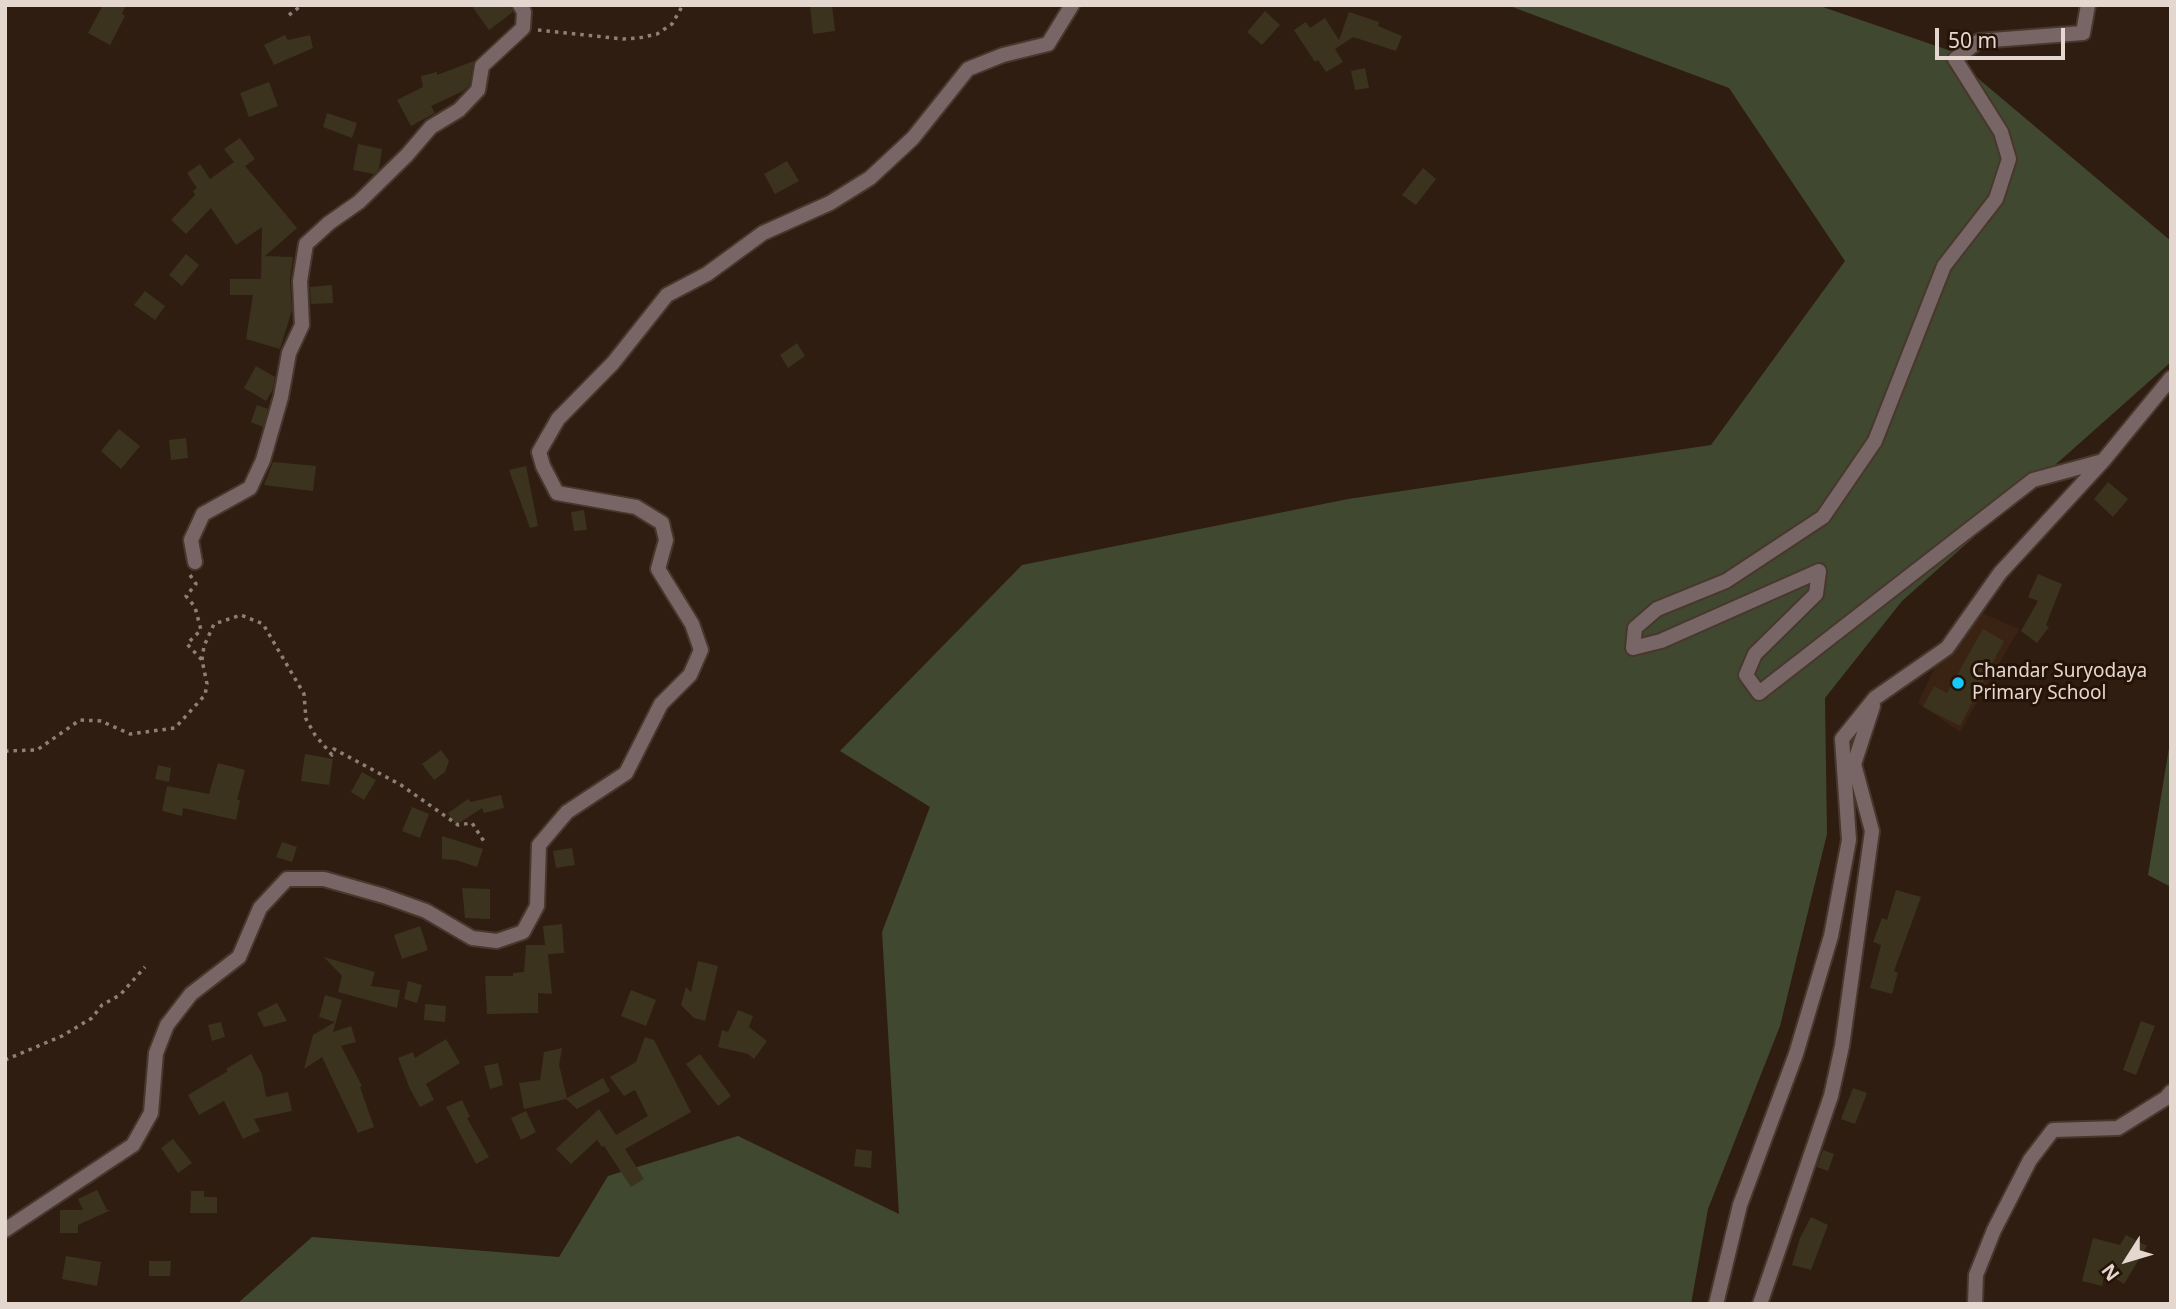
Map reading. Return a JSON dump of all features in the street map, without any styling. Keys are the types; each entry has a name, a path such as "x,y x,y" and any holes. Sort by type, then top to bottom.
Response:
{"street":[{"path":"195,562 191,540 203,514 250,488 263,460 281,397 289,353 302,325 300,281 306,244 329,223 359,202 431,127 459,110 478,90 482,66 523,28 524,12 520,5"},
{"path":"5,1230 133,1145 151,1113 156,1053 167,1024 191,994 239,957 260,908 287,879 324,878 384,896 426,911 472,938 497,941 523,932 537,906 539,845 567,812 626,773 662,704 690,675 701,650 692,624 658,569 666,540 662,523 636,507 557,493 542,466 539,452 558,419 613,363 667,295 707,274 763,233 830,203 870,178 913,138 968,69 1003,55 1048,44 1072,5"},
{"path":"2088,5 2083,33 1979,41 1955,59 2001,132 2009,159 1996,199 1944,266 1875,441 1823,517 1726,581 1657,609 1635,628 1633,648 1661,641 1819,571 1816,594 1755,653 1746,675 1759,693 2033,480 2103,461"},
{"path":"1716,1304 1740,1205 1796,1054 1831,936 1849,840 1842,739 1875,698 1947,648 2000,573 2103,461 2171,378"},
{"path":"1760,1304 1831,1096 1842,1046 1872,831 1854,764 1875,698"},
{"path":"1975,1304 1976,1275 1994,1230 2030,1160 2053,1130 2118,1128 2166,1098 2171,1092"}],"path":[{"path":"289,15 302,5"},
{"path":"523,28 576,35 639,38 657,34 672,23 683,5"},
{"path":"195,562 187,572 196,584 186,596 195,607 201,630 187,645 202,660"},
{"path":"5,751 37,750 80,720 101,721 130,734 175,728 205,695 207,684 202,660 204,646 214,624 241,615 262,624 304,694 306,719 315,736 332,755 334,749 401,785 458,825 472,823 485,843"},
{"path":"5,1060 35,1049 92,1018 102,1005 120,995 145,967"}],"shaded area":[{"name":"Chandar Suryodaya Primary School","path":"1982,613 2019,629 1960,732 1918,703 1937,663"}],"green space":[{"path":"1507,5 1817,5 1951,51 1955,59 2171,241 2171,362 1902,601 1825,698 1827,834 1780,1026 1708,1209 1691,1304 237,1304 312,1237 559,1257 608,1176 738,1136 899,1214 882,932 930,807 840,751 1022,565 1348,499 1711,445 1845,261 1729,88"},
{"path":"2171,736 2171,887 2148,875"}],"building":[{"path":"103,5 126,5 122,14 125,16 110,45 88,33"},
{"path":"471,5 510,5 513,12 489,30"},
{"path":"810,5 832,5 835,31 813,34"},
{"path":"1265,11 1280,25 1262,45 1247,32"},
{"path":"1349,12 1379,22 1378,26 1402,36 1396,51 1353,37 1335,49 1343,62 1326,72 1318,60 1315,62 1294,30 1306,22 1310,28 1325,18 1339,40"},
{"path":"285,35 288,40 310,35 313,48 274,65 264,45"},
{"path":"474,61 469,86 431,106 435,113 411,126 397,100 423,87 421,76 437,72 437,75"},
{"path":"1365,68 1369,88 1355,90 1351,71"},
{"path":"269,82 278,106 249,117 240,93"},
{"path":"327,113 357,123 352,138 323,127"},
{"path":"240,138 255,159 245,166 297,228 265,256 293,257 290,281 292,310 280,349 246,339 253,295 230,295 230,279 261,279 262,227 236,245 211,208 186,234 171,220 195,195 193,191 197,188 187,173 200,164 210,179 234,162 224,149"},
{"path":"358,144 382,149 379,169 374,174 353,170"},
{"path":"787,161 799,181 775,194 764,174"},
{"path":"1423,168 1436,179 1416,205 1402,195"},
{"path":"186,254 199,265 182,286 169,275"},
{"path":"332,285 333,303 311,304 310,287"},
{"path":"145,291 165,306 155,320 134,305"},
{"path":"797,343 805,356 788,368 780,355"},
{"path":"256,366 275,377 273,389 266,401 244,388"},
{"path":"257,405 268,409 263,427 251,422"},
{"path":"119,429 140,446 121,469 101,451"},
{"path":"186,438 188,458 171,460 169,440"},
{"path":"273,462 316,466 313,491 264,485"},
{"path":"526,466 538,526 530,528 509,470"},
{"path":"2108,482 2128,499 2113,517 2094,499"},
{"path":"584,510 587,530 574,531 571,512"},
{"path":"2038,574 2062,584 2046,625 2049,627 2037,643 2021,631 2038,601 2028,597"},
{"path":"1983,629 2004,641 1960,726 1923,707 1934,686 1947,693"},
{"path":"441,750 449,761 445,772 434,780 422,764"},
{"path":"305,754 333,759 329,785 301,781"},
{"path":"218,763 245,770 237,800 240,800 236,820 183,808 182,816 162,811 167,786 209,794"},
{"path":"158,765 171,768 169,782 155,779"},
{"path":"362,772 376,780 364,800 351,792"},
{"path":"501,795 504,808 484,813 482,808 456,825 448,813 468,799 471,802"},
{"path":"412,807 429,814 420,838 402,831"},
{"path":"442,836 483,849 477,867 456,860 442,859"},
{"path":"282,842 297,847 292,862 276,857"},
{"path":"572,848 575,865 556,868 553,851"},
{"path":"462,888 490,889 490,919 465,918"},
{"path":"1896,890 1921,897 1894,971 1898,973 1892,994 1870,988 1881,945 1873,942 1882,918 1887,920"},
{"path":"562,924 564,953 548,954 552,994 538,993 538,1013 487,1014 485,976 513,976 513,973 524,972 526,945 545,945 543,926"},
{"path":"420,926 428,950 402,959 394,935"},
{"path":"324,957 375,972 371,986 400,990 397,1008 338,992 342,976"},
{"path":"698,961 718,966 705,1021 694,1018 681,1005 686,987 691,992"},
{"path":"408,981 422,985 417,1003 404,999"},
{"path":"631,990 656,1000 646,1026 621,1016"},
{"path":"325,995 342,1000 333,1032 351,1026 356,1042 341,1046 362,1086 360,1087 374,1127 358,1133 322,1057 304,1069 313,1035 335,1022 319,1017"},
{"path":"277,1003 287,1021 264,1027 257,1013"},
{"path":"425,1004 446,1006 445,1022 424,1020"},
{"path":"738,1010 753,1016 749,1027 767,1041 754,1059 748,1054 718,1047 722,1030 728,1032"},
{"path":"2141,1021 2155,1026 2136,1075 2123,1070"},
{"path":"221,1022 225,1037 212,1041 208,1025"},
{"path":"645,1037 654,1040 691,1112 625,1149 644,1179 631,1187 604,1146 597,1140 571,1164 556,1149 599,1109 616,1135 648,1116 635,1090 624,1096 610,1077 636,1062"},
{"path":"446,1039 460,1063 426,1084 434,1100 420,1107 398,1058 413,1052 415,1058"},
{"path":"562,1048 559,1065 567,1098 603,1078 610,1091 577,1109 566,1099 524,1109 519,1083 540,1080 544,1052"},
{"path":"251,1054 262,1074 266,1097 288,1092 292,1111 254,1119 260,1131 243,1139 224,1101 199,1115 188,1095"},
{"path":"700,1054 731,1096 718,1106 686,1064"},
{"path":"498,1063 503,1085 490,1089 484,1066"},
{"path":"1853,1088 1867,1093 1855,1124 1841,1119"},
{"path":"462,1100 470,1117 467,1118 489,1157 476,1164 446,1107"},
{"path":"526,1111 536,1132 521,1140 511,1118"},
{"path":"173,1139 192,1163 178,1173 161,1148"},
{"path":"856,1149 872,1151 871,1168 854,1166"},
{"path":"1823,1150 1834,1154 1828,1171 1817,1167"},
{"path":"97,1190 107,1210 111,1210 78,1225 78,1233 60,1233 60,1210 83,1210 78,1199"},
{"path":"191,1191 204,1191 204,1197 217,1197 217,1213 190,1213"},
{"path":"1811,1217 1828,1225 1811,1270 1792,1265 1800,1238"},
{"path":"2126,1235 2147,1246 2124,1284 2105,1272 2102,1286 2082,1281 2093,1238 2120,1245"},
{"path":"66,1256 101,1262 97,1286 62,1279"},
{"path":"149,1261 171,1261 170,1276 149,1276"}],"place":[{"name":"Chandar Suryodaya Primary School","path":"1958,683"}]}
